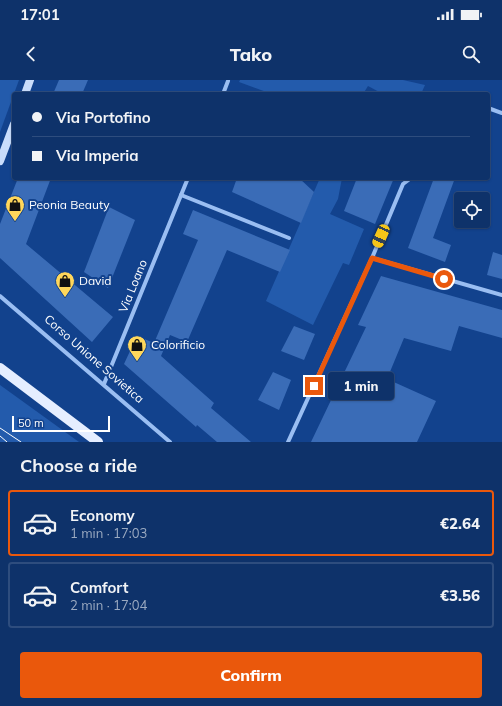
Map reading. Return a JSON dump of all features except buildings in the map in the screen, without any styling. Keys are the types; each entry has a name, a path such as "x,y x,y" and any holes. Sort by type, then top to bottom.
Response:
{"main road":[{"path":"26,92 30,80"},
{"path":"0,161 12,129"},
{"path":"0,368 97,441"}],"street":[{"path":"224,92 228,81"},
{"path":"490,109 502,113"},
{"name":"Via Loano","path":"104,384 187,180"},
{"path":"288,442 404,184 409,180"},
{"path":"182,195 289,238"},
{"path":"372,258 502,295"},
{"name":"Corso Unione Sovietica","path":"0,296 170,442"}],"shaded area":[{"path":"0,80 19,80 15,92 12,92 12,99 0,132"},
{"path":"240,80 403,80 425,85 422,92 379,92 368,86 364,92 266,92 239,82"},
{"path":"319,180 342,180 338,199 330,214 364,229 349,265 343,263 313,325 266,301"},
{"path":"0,385 79,442 0,442"}],"tram line":[{"path":"0,428 21,442"},
{"path":"0,436 7,442"}],"place":[{"name":"Peonia Beauty","path":"15,222"},
{"name":"David","path":"65,298"},
{"name":"Colorificio","path":"137,362"}],"route":[{"path":"314,386 372,258 444,279"}]}
